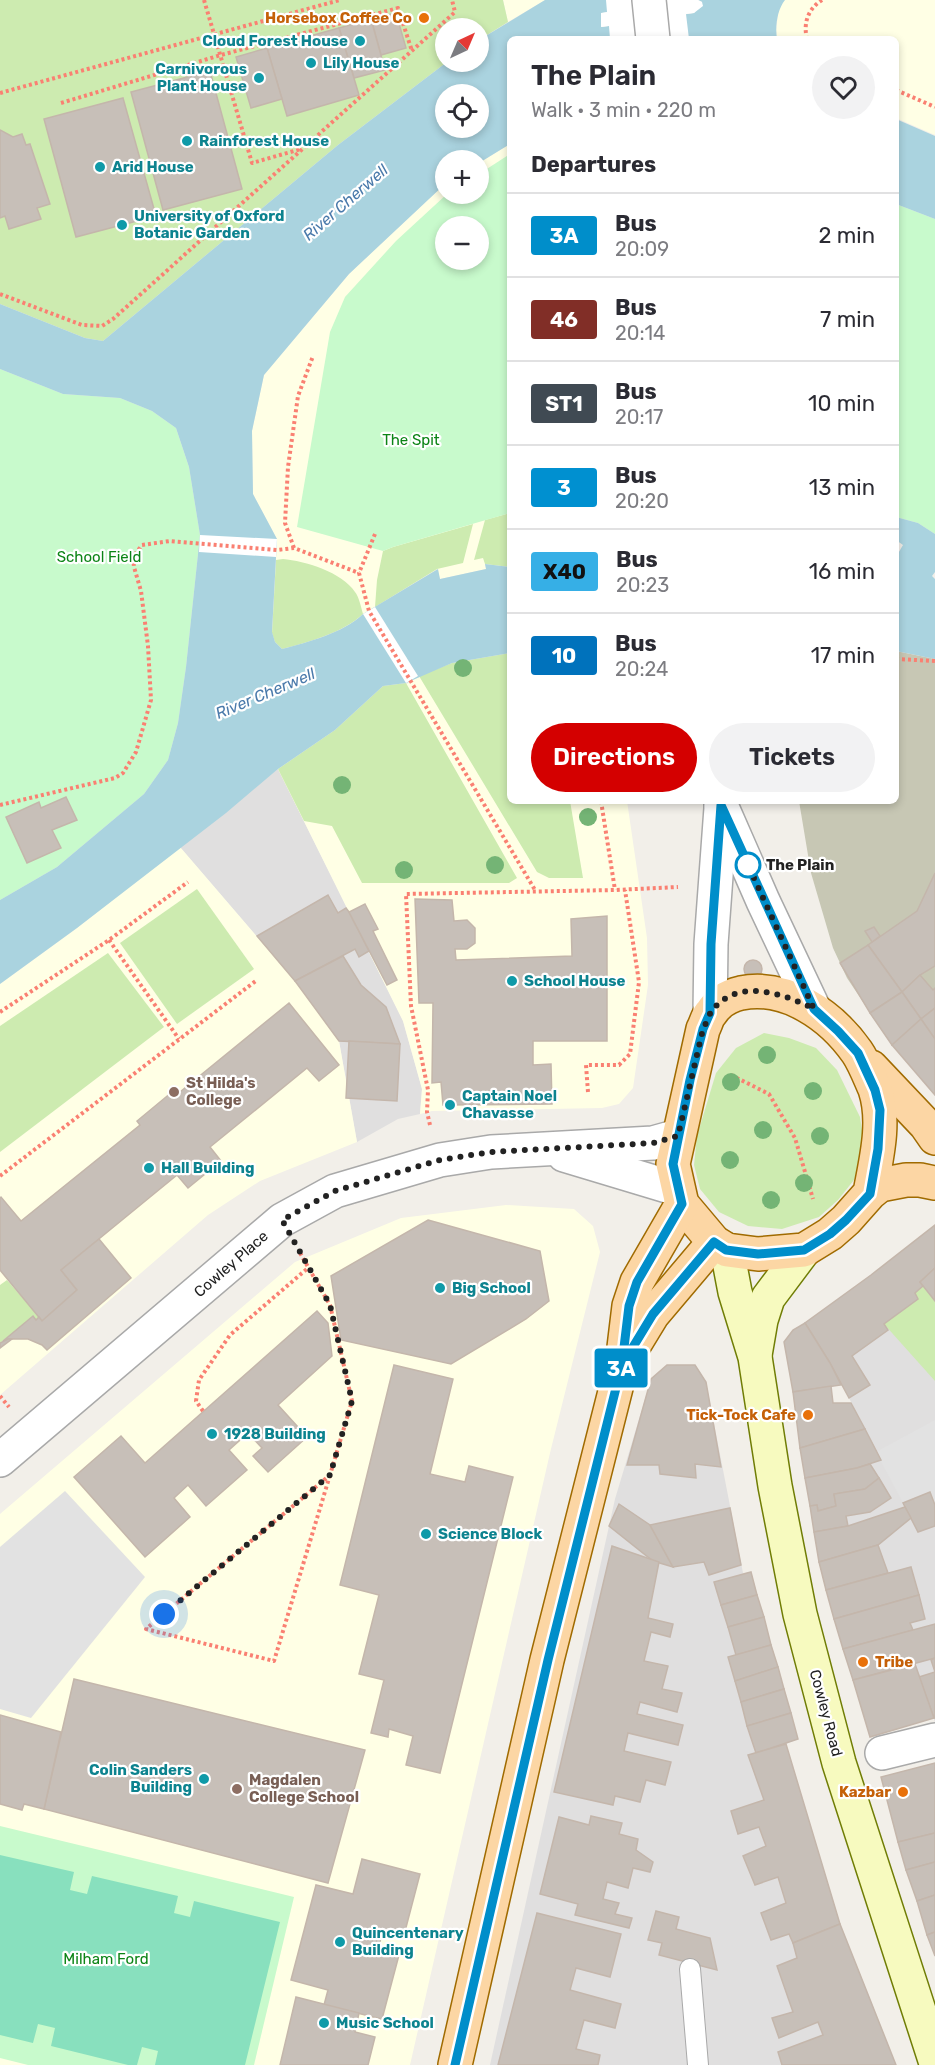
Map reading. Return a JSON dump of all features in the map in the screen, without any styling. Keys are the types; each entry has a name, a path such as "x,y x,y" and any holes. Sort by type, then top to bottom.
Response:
{"main road":[{"path":"935,1138 926,1125 838,1031 814,1009 786,996 754,991 724,999 710,1013 703,1029 673,1164 680,1197 720,1246 758,1254 804,1250 838,1227 880,1185 906,1180 935,1183"},
{"path":"858,1053 875,1090 880,1110 878,1149 870,1194"},
{"path":"455,2065 548,1660 622,1364 629,1306 637,1282 680,1197"},
{"path":"622,1364 653,1314 720,1246"},
{"name":"Cowley Road","path":"720,1246 754,1357 775,1486 800,1614 839,1763 935,2060"},
{"name":"Cowley Road","path":"754,1357 768,1298 804,1250"}],"street":[{"path":"649,0 653,36"},
{"path":"710,1013 711,944 721,804"},
{"path":"721,804 814,1009"},
{"name":"Cowley Place","path":"0,1461 282,1220 335,1191 440,1160 491,1152 653,1143 678,1136"},
{"name":"Cowley Place","path":"542,1149 680,1197"},
{"path":"882,1753 935,1740"}],"lane":[{"path":"690,1969 698,2065"}],"path":[{"path":"204,0 252,163 304,148"},
{"path":"0,93 340,0"},
{"path":"0,294 82,325 102,326 126,309 455,12 452,0"},
{"path":"806,36 804,26 813,6 822,0"},
{"path":"61,103 221,55 398,8 412,51"},
{"path":"899,91 935,107"},
{"path":"294,548 285,523 288,467 298,396 313,356"},
{"path":"375,534 359,573 369,611 536,891"},
{"path":"0,804 55,790 103,782 123,773 136,752 151,700 142,602 133,557 142,545 170,541 277,550 294,548 359,573"},
{"path":"899,659 935,661"},
{"path":"601,804 615,890"},
{"path":"0,1012 109,940 188,882"},
{"path":"440,1160 427,1112 428,1090 411,1006 406,894 625,890 715,884"},
{"path":"588,1092 586,1065 619,1065 630,1054 639,982 625,890"},
{"path":"109,940 179,1039"},
{"path":"0,1176 257,980"},
{"path":"729,1074 769,1094 795,1138 815,1206"},
{"path":"282,1220 330,1305 352,1401 330,1475 274,1661 146,1629 330,1475"},
{"path":"203,1411 196,1401 199,1380 230,1335 308,1268"}],"shaded area":[{"path":"503,0 545,0 508,22"},
{"path":"780,0 935,0 935,135 899,119 899,36 777,36"},
{"path":"507,146 507,567 485,564 486,569 440,579 437,569 363,614 354,623 302,644 272,633 277,539 253,494 252,431 264,375 349,274 435,193 435,204 489,204 489,157"},
{"path":"899,652 935,659 935,1008 892,1045 847,978 833,948 811,873 800,804 899,804"},
{"path":"507,654 507,804 627,804 647,938 648,985 633,1088 619,1104 602,1108 432,1111 420,1114 422,1089 403,1021 278,769 419,676"},
{"path":"278,769 403,1021 422,1089 420,1114 398,1119 357,1142 339,1041 295,981 180,847"},
{"name":"St Hilda's College","path":"180,847 295,981 339,1041 357,1142 260,1181 208,1215 0,1395 0,984 77,928"},
{"name":"Magdalen College School","path":"506,1205 574,1209 593,1226 600,1252 550,1453 410,2065 0,2065 0,1514 295,1262 401,1218"},
{"path":"935,1268 935,1722 915,1664 853,1680 819,1562 800,1448 865,1429 849,1398 870,1385 852,1356 888,1330 884,1324 918,1299 915,1293 920,1282"},
{"path":"667,1365 695,1365 706,1382 743,1573 751,1572 798,1739 786,1744 840,1924 876,2014 828,2031 842,2065 490,2065 615,1499 651,1379"},
{"path":"935,1420 935,1505 930,1492 903,1503 876,1452"},
{"path":"65,1491 145,1577 31,1718 0,1709 0,1547"}],"green space":[{"name":"University of Oxford Botanic Garden","path":"0,0 503,0 508,22 489,34 489,18 435,18 435,71 338,145 103,341 85,338 0,304"},
{"name":"The Spit","path":"507,156 507,514 383,551 297,527 330,332 345,297 396,241 436,204 489,204 489,168"},
{"path":"899,205 935,219 935,534 918,523 899,518"},
{"name":"School Field","path":"0,369 63,394 120,398 152,411 176,428 189,467 200,535 186,667 178,723 168,760 144,794 57,867 0,900"},
{"path":"507,514 507,567 485,564 483,558 474,560 485,520"},
{"path":"473,524 463,563 437,569 375,607 377,580 383,551"},
{"path":"283,559 312,565 341,579 356,594 363,614 336,631 282,649 275,642 272,633 276,560"},
{"path":"507,654 507,804 571,804 583,878 549,878 537,872 419,676 452,663"},
{"path":"406,683 517,878 509,883 362,883 332,826 304,821 278,769 335,730 383,686"},
{"path":"197,889 254,969 177,1024 120,943"},
{"path":"108,953 164,1027 0,1152 0,1026"},
{"path":"764,1033 789,1038 816,1048 837,1070 860,1117 864,1144 854,1180 838,1200 819,1217 782,1229 748,1226 719,1212 700,1189 694,1165 697,1136 716,1073 736,1048"},
{"path":"7,1280 39,1317 36,1320 33,1317 0,1343 0,1285"},
{"path":"923,1286 935,1301 935,1381 884,1324 918,1299 915,1293"},
{"name":"Milham Ford","path":"0,1826 294,1897 254,2065 28,2065 0,2058"},
{"name":"Milham Ford","path":"0,1855 74,1872 70,1890 87,1894 92,1876 178,1896 174,1913 190,1917 194,1901 280,1922 245,2065 155,2065 158,2051 142,2047 137,2065 128,2065 51,2046 55,2028 38,2024 33,2043 0,2035"}],"water":[{"name":"River Cherwell","path":"545,0 690,0 602,13 602,27 694,13 702,2 698,0 785,0 777,19 777,36 507,36 507,146 489,157 489,150 435,150 435,193 349,274 264,375 252,431 253,494 277,539 272,632 275,642 282,649 325,636 346,626 438,569 440,579 486,569 485,564 507,567 507,654 452,663 406,683 383,686 335,730 278,769 226,813 77,928 0,984 0,900 57,867 144,794 168,760 178,723 186,667 200,535 189,467 176,428 152,411 120,398 63,394 0,369 0,304 85,338 103,341 338,145 435,71 489,72 489,34"},
{"path":"899,120 935,136 935,219 899,205"},
{"path":"899,518 918,523 935,534 935,572 932,576 935,579 935,659 899,652 899,552 903,545 899,542"}],"pier":[{"path":"606,0 698,0 703,6 694,13 686,14 689,36 610,36 609,26 601,27 601,13 607,12"},
{"path":"200,535 277,539 276,557 199,552"},
{"path":"375,607 418,676 406,683 363,614"}],"building":[{"path":"396,13 406,48 381,55 371,19"},
{"name":"Cloud Forest House","path":"371,19 385,70 354,78 339,28"},
{"name":"Lily House","path":"339,28 359,95 287,116 267,48"},
{"name":"Carnivorous Plant House","path":"267,48 282,99 251,108 236,57"},
{"name":"Rainforest House","path":"210,71 242,189 163,210 131,92"},
{"name":"Arid House","path":"123,98 156,216 76,237 44,119"},
{"path":"0,130 13,137 22,134 26,145 30,144 50,204 37,208 41,219 9,229 5,216 0,218"},
{"path":"66,797 77,820 52,830 61,848 27,863 6,817 39,802 41,808"},
{"path":"935,873 935,966 920,975 902,992 868,945 917,911"},
{"path":"328,895 338,913 346,908 349,912 369,951 359,957 355,949 295,981 257,936"},
{"name":"School House","path":"415,899 452,900 454,921 467,920 475,928 475,943 467,949 455,949 456,960 572,956 571,919 607,916 607,1041 533,1041 533,1065 551,1064 552,1104 443,1105 441,1082 432,1083 433,1003 419,1003"},
{"path":"365,904 378,929 373,931 397,980 387,985 349,912"},
{"path":"874,927 880,936 872,942 865,931"},
{"path":"868,945 902,992 870,1013 840,963"},
{"path":"343,956 361,985 386,1007 400,1044 339,1041 295,981"},
{"path":"753,960 759,963 762,969 759,975 753,978 747,975 744,969 747,963"},
{"path":"920,975 933,990 935,988 935,1008 921,1019 902,992"},
{"path":"902,992 921,1019 892,1045 870,1013"},
{"name":"Hall Building","path":"289,1003 339,1065 319,1081 307,1068 210,1147 221,1161 188,1188 177,1175 61,1270 77,1290 42,1321 0,1270 0,1198 21,1221 140,1125 137,1121 172,1092 175,1096"},
{"path":"935,1008 935,1039 921,1019"},
{"path":"921,1019 935,1039 935,1095 892,1045"},
{"path":"349,1041 400,1044 397,1101 346,1098"},
{"name":"Big School","path":"428,1220 540,1251 549,1301 526,1319 451,1364 341,1340 331,1276"},
{"path":"935,1225 935,1268 920,1282 923,1286 915,1293 918,1299 884,1324 888,1330 852,1356 870,1385 849,1398 805,1323"},
{"path":"99,1239 131,1278 47,1350 42,1345 28,1339 3,1341 33,1316 36,1320 39,1317 42,1321 77,1290 61,1270"},
{"path":"935,1268 935,1301 920,1282"},
{"name":"1928 Building","path":"317,1311 328,1323 332,1356 278,1405 307,1437 268,1472 253,1456 262,1448 248,1433 229,1450 247,1470 206,1506 188,1485 174,1498 190,1517 145,1557 74,1477 121,1436 145,1463"},
{"path":"805,1323 841,1385 793,1392 784,1342 793,1330"},
{"path":"12,1339 0,1348 0,1343"},
{"name":"Science Block","path":"394,1365 453,1379 430,1474 465,1482 469,1466 513,1477 440,1773 406,1765 413,1736 389,1729 388,1737 371,1733 384,1680 359,1674 379,1595 340,1585"},
{"path":"667,1365 695,1365 706,1382 721,1467 695,1464 696,1478 660,1474 659,1465 627,1465 651,1379"},
{"path":"831,1386 833,1403 851,1403 865,1429 800,1448 793,1392"},
{"path":"865,1429 881,1460 857,1468 805,1478 800,1448"},
{"path":"870,1464 879,1478 865,1489 834,1494 836,1506 818,1511 817,1505 810,1506 805,1478"},
{"path":"879,1478 891,1498 870,1512 846,1516 848,1526 814,1532 810,1506 817,1505 818,1511 836,1506 834,1494 865,1489"},
{"path":"930,1492 935,1505 935,1526 918,1532 903,1503"},
{"path":"619,1504 650,1525 673,1567 653,1561 609,1526"},
{"path":"905,1507 911,1518 878,1545 819,1562 814,1532 848,1526"},
{"path":"730,1508 741,1565 709,1575 704,1562 673,1567 650,1525"},
{"path":"878,1545 888,1573 826,1590 819,1562"},
{"path":"612,1546 659,1562 648,1618 673,1624 670,1637 651,1632 644,1661 668,1666 662,1689 682,1693 677,1712 640,1702 637,1714 683,1725 678,1745 628,1733 624,1751 671,1762 665,1785 646,1780 640,1802 615,1796 613,1805 554,1792"},
{"path":"911,1567 919,1595 834,1619 826,1590"},
{"path":"751,1572 757,1595 721,1605 714,1582"},
{"path":"757,1595 764,1617 728,1627 721,1605"},
{"path":"919,1595 925,1619 910,1623 913,1630 843,1649 834,1619"},
{"path":"764,1617 771,1645 736,1655 728,1627"},
{"path":"935,1624 935,1658 853,1680 843,1649"},
{"path":"771,1645 778,1667 735,1681 728,1657"},
{"path":"935,1658 935,1672 931,1660"},
{"path":"915,1664 934,1718 870,1737 853,1680"},
{"path":"778,1667 784,1689 741,1702 735,1681"},
{"path":"935,1672 935,1718 934,1718 919,1677"},
{"name":"Colin Sanders Building","path":"74,1679 365,1750 328,1883 44,1809"},
{"path":"784,1689 791,1713 747,1726 741,1702"},
{"path":"791,1713 798,1739 756,1753 747,1726"},
{"path":"0,1715 61,1732 44,1809 24,1804 22,1810 0,1804"},
{"path":"786,1744 840,1924 793,1943 789,1934 771,1940 761,1913 786,1903 778,1877 755,1885 743,1856 766,1846 759,1827 738,1834 731,1811 764,1800 748,1755"},
{"path":"935,1763 935,1833 898,1842 881,1777"},
{"path":"591,1816 622,1823 619,1834 638,1839 636,1850 653,1862 650,1872 633,1868 628,1888 607,1882 603,1899 619,1903 615,1914 632,1918 629,1928 575,1915 578,1904 540,1894 559,1817 589,1825"},
{"path":"935,1833 935,1862 906,1870 898,1842"},
{"name":"Quincentenary Building","path":"362,1859 420,1874 404,1935 383,1930 378,1949 399,1955 382,2019 324,2005 328,1990 291,1980 316,1885 353,1894"},
{"path":"935,1862 935,1895 917,1901 906,1870"},
{"path":"935,1895 935,1932 927,1935 917,1901"},
{"path":"656,1911 679,1917 676,1929 710,1938 717,1970 659,1955 662,1943 648,1940"},
{"path":"537,1913 621,1934 610,1977 576,1968 570,1990 621,2004 615,2028 584,2020 576,2049 600,2055 598,2065 498,2065"},
{"path":"840,1924 896,2065 782,2065 778,2052 823,2035 818,2022 779,2038 772,2018 793,2012 777,1966 797,1958 793,1943"},
{"path":"935,1932 935,1956 927,1935"},
{"name":"Music School","path":"296,1997 359,2013 355,2032 375,2037 368,2065 280,2065"}],"bus line":[{"name":"3A","path":"455,2065 548,1660 622,1364 629,1306 637,1282 682,1204 673,1164 690,1080 703,1029 710,1013 711,944 721,805 814,1009 858,1053 875,1090 880,1110 878,1149 870,1194 830,1234 804,1250 758,1254 726,1250 714,1242 653,1314 633,1347"}],"place":[{"name":"Horsebox Coffee Co","path":"424,18"},
{"name":"Cloud Forest House","path":"360,41"},
{"name":"Lily House","path":"311,63"},
{"name":"Carnivorous Plant House","path":"259,78"},
{"name":"Rainforest House","path":"187,141"},
{"name":"Arid House","path":"100,167"},
{"name":"University of Oxford Botanic Garden","path":"122,225"},
{"name":"The Plain","path":"748,865"},
{"name":"School House","path":"512,981"},
{"name":"St Hilda's College","path":"174,1092"},
{"name":"Captain Noel Chavasse","path":"450,1105"},
{"name":"Hall Building","path":"149,1168"},
{"name":"Big School","path":"440,1288"},
{"name":"Tick-Tock Cafe","path":"808,1415"},
{"name":"1928 Building","path":"212,1434"},
{"name":"Science Block","path":"426,1534"},
{"name":"Tribe","path":"863,1662"},
{"name":"Colin Sanders Building","path":"204,1779"},
{"name":"Magdalen College School","path":"237,1789"},
{"name":"Kazbar","path":"903,1792"},
{"name":"Quincentenary Building","path":"340,1942"},
{"name":"Music School","path":"324,2023"}],"route":[{"path":"164,1614 330,1475 352,1401 330,1305 282,1220 335,1191 440,1160 491,1152 653,1143 678,1136 703,1029 710,1013 724,999 735,994 754,991 770,992 786,996 814,1009 748,865"}]}
